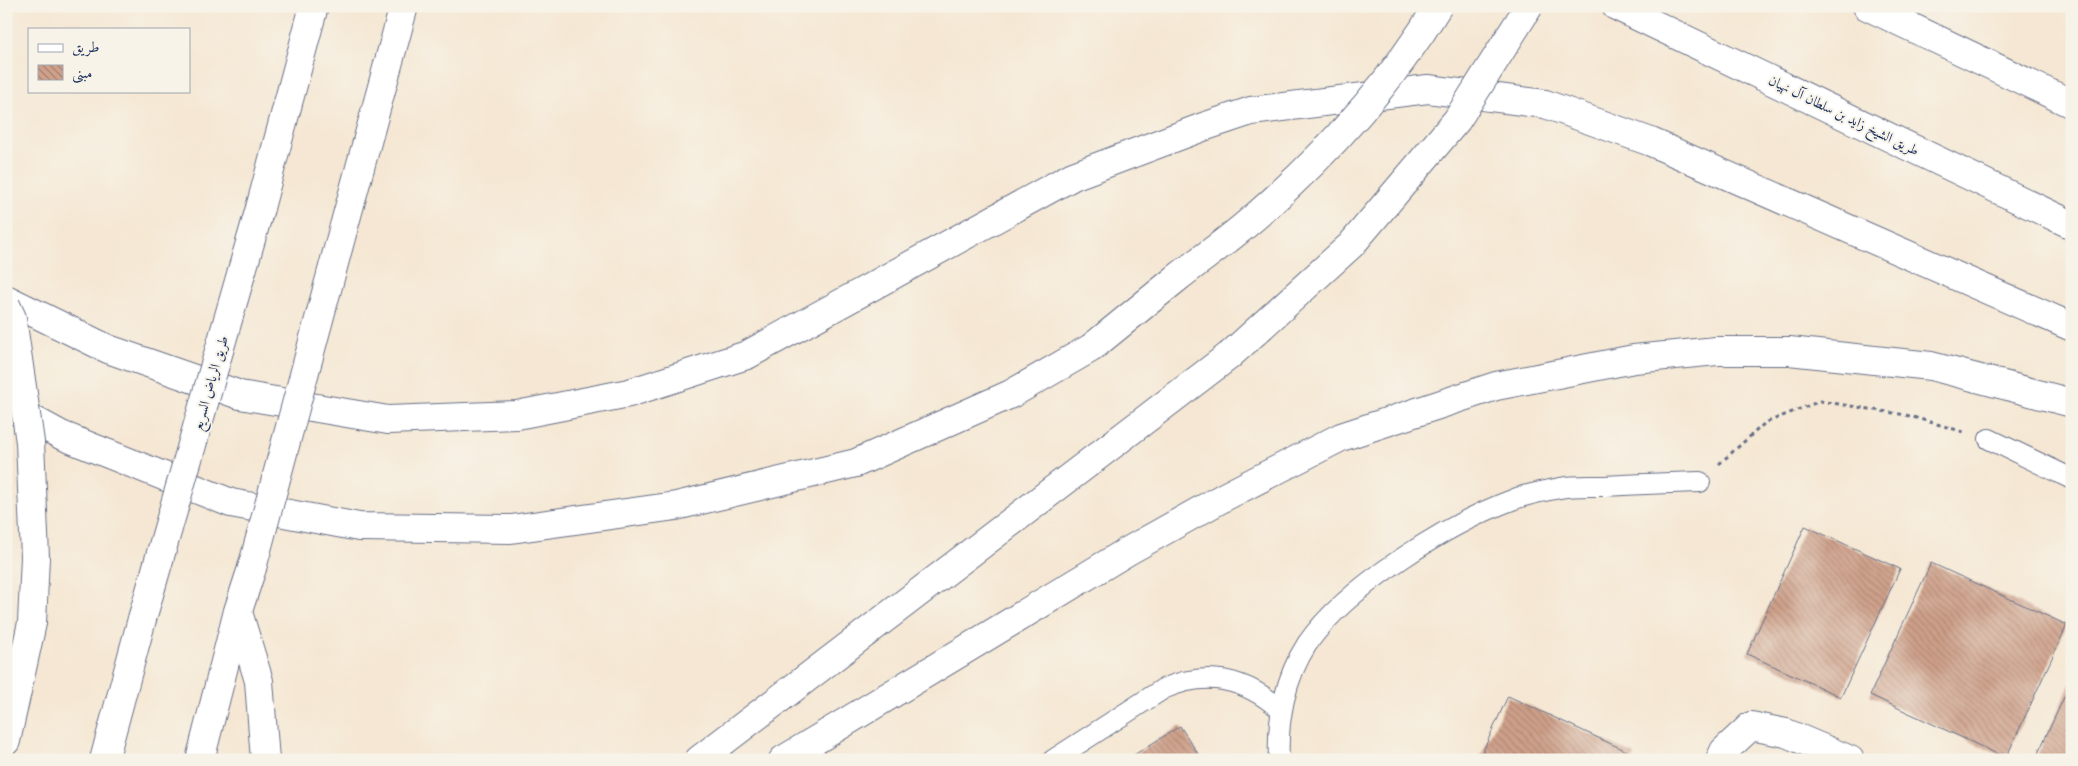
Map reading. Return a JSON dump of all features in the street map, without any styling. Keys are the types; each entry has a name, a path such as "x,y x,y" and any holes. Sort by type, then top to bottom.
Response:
{"main road":[{"name":"طريق الرياض السريع","path":"104,760 142,619 260,208 314,6"},
{"path":"200,760 238,610 252,568 404,6"},
{"path":"6,405 61,435 231,503 358,526 511,530 676,506 856,463 1011,394 1090,348 1249,222 1315,161 1375,94 1438,6"},
{"path":"699,760 1230,355 1351,245 1457,120 1529,6"},
{"name":"طريق الشيخ زايد بن سلطان آل نهيان","path":"1616,6 2072,224"},
{"path":"1867,6 2072,104"},
{"path":"6,299 108,349 240,395 388,420 517,415 629,393 748,354 1072,176 1203,127 1251,111 1428,89 1545,104 1652,142 2072,328"},
{"path":"6,305 12,318 30,442 35,557 32,623 6,741"},
{"path":"783,760 1120,556 1226,496 1341,438 1496,386 1634,359 1717,351 1789,351 1931,366 2072,402"},
{"path":"238,610 259,681 265,760"},
{"path":"1720,760 1724,751 1751,726 1786,733 1850,760"}],"lane":[{"path":"1989,439 2072,479"},
{"path":"1279,760 1278,739 1281,710 1291,676 1307,645 1328,618 1353,594 1390,567 1470,519 1513,499 1561,488 1700,482"},
{"path":"1053,760 1163,689 1182,681 1204,678 1226,680 1246,686 1266,696 1281,710"}],"path":[{"path":"1700,482 1765,423 1820,401 1906,415 1989,439"}],"building":[{"path":"1805,526 1900,569 1841,697 1747,654"},
{"path":"1931,563 2067,625 2006,758 1870,695"},
{"path":"2072,680 2072,760 2035,760"},
{"path":"1508,696 1635,755 1633,760 1479,760"},
{"path":"1180,726 1202,760 1126,760"}]}
